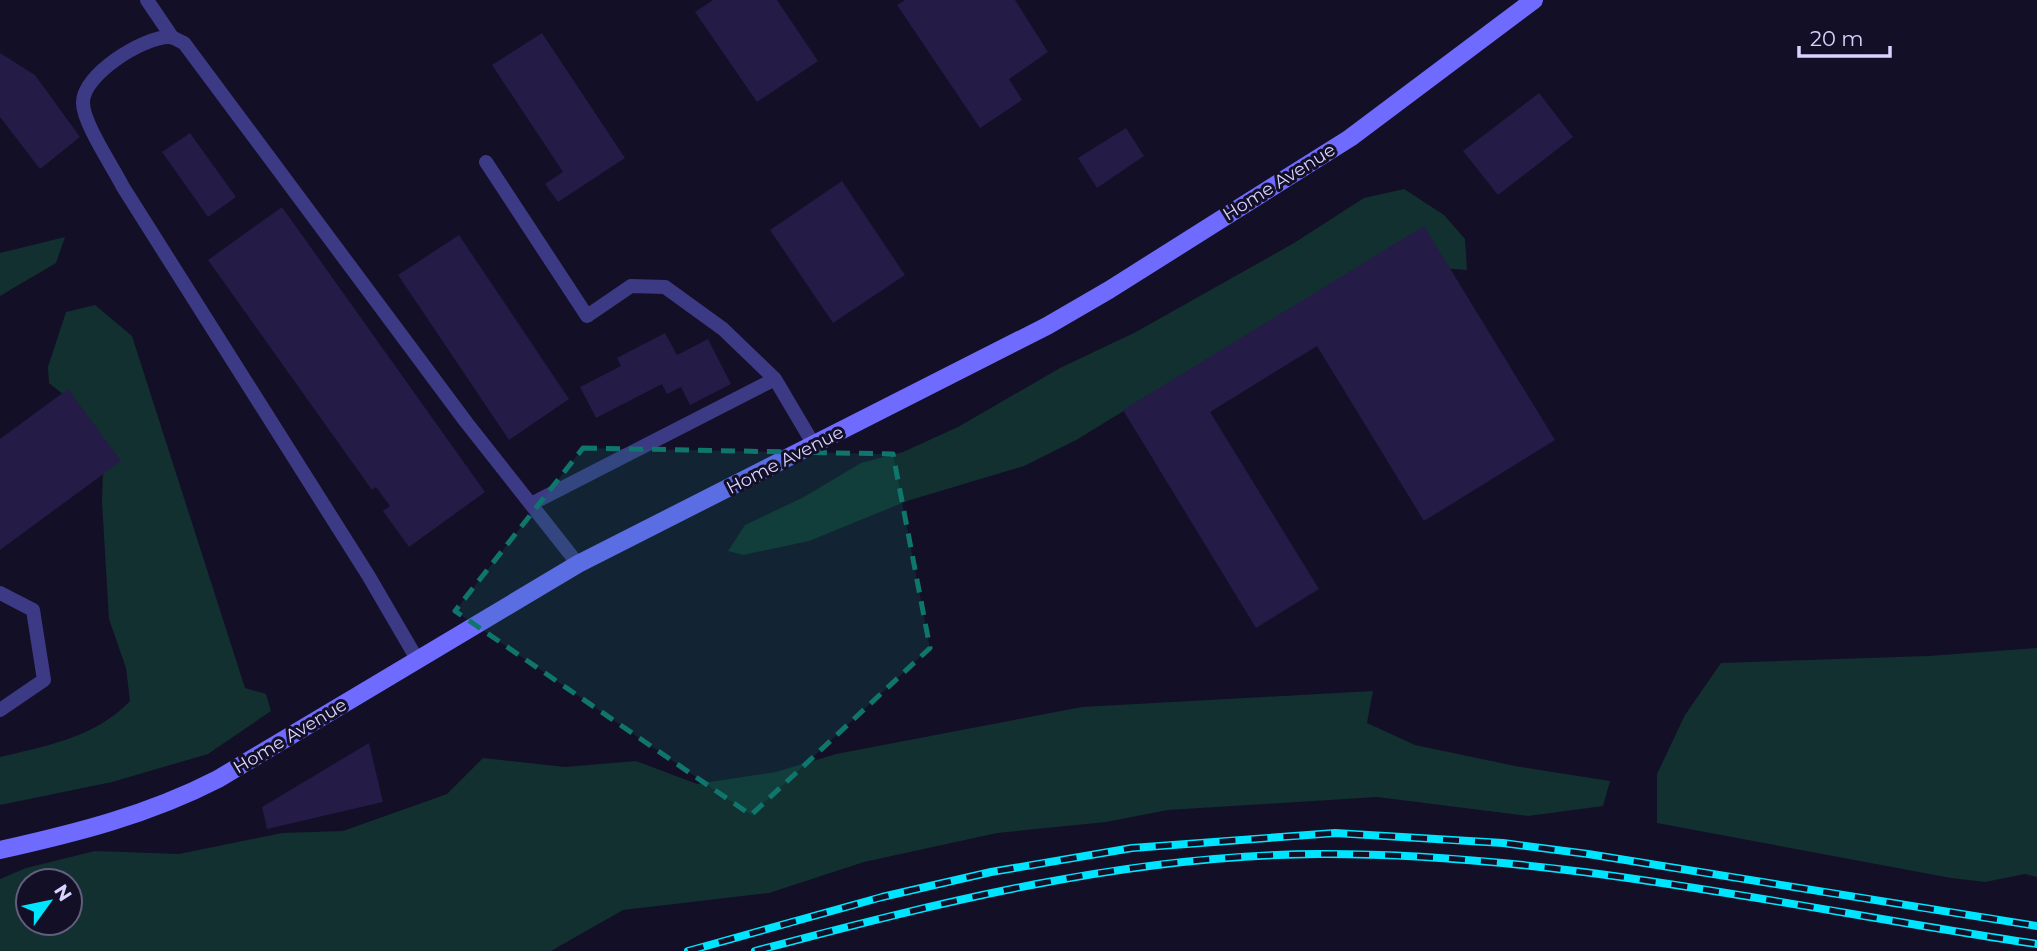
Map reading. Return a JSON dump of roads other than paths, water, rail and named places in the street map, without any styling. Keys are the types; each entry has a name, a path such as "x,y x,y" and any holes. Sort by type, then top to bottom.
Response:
{"street":[{"name":"Home Avenue","path":"0,850 107,825 176,801 218,779 578,564 1047,326 1350,138 1534,0"}],"lane":[{"path":"147,0 172,37 184,43 466,422 578,564"},
{"path":"172,37 138,44 86,89 82,104 90,125 123,187 368,575 417,659"},
{"path":"486,162 587,316 631,286 665,287 723,329 775,379 814,445"},
{"path":"531,504 775,379"},
{"path":"0,593 33,610 44,680 0,710"}],"railway":[{"path":"688,951 882,897 991,872 1132,848 1335,833 1503,843 1588,854 2037,926"},
{"path":"755,951 894,915 1034,884 1175,863 1247,856 1319,854 1410,856 1590,873 2037,944"}]}
